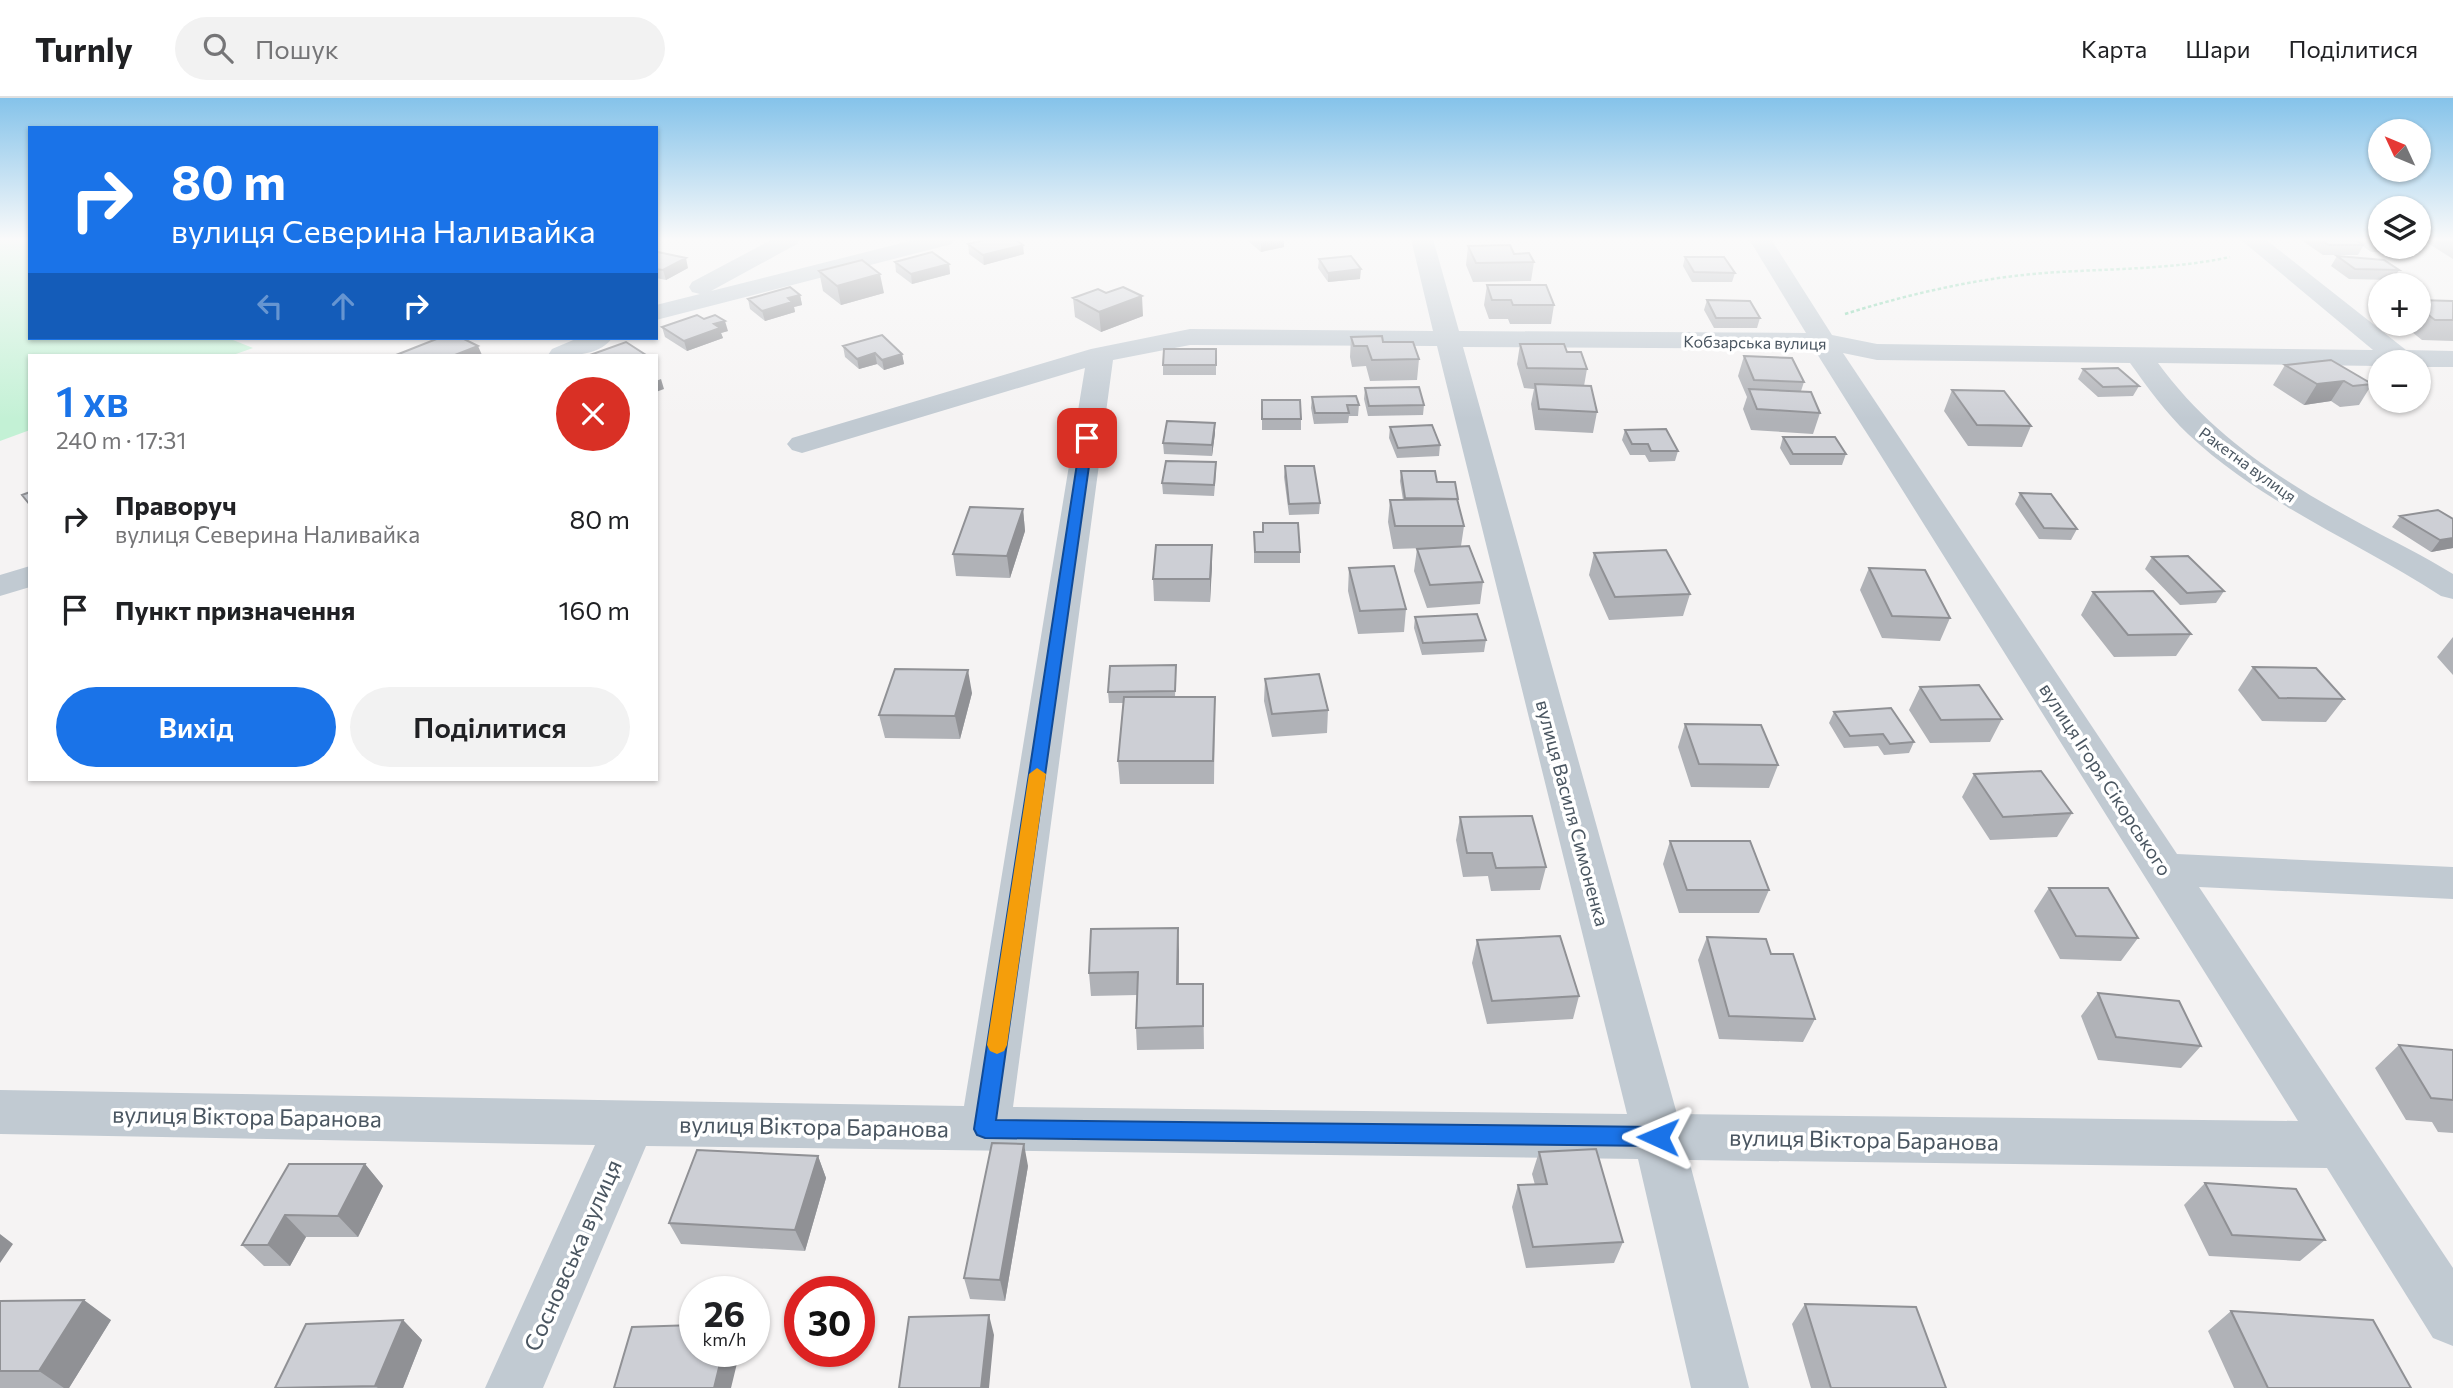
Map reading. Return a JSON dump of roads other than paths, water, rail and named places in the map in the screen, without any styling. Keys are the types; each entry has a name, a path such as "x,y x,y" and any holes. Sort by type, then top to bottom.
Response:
{"street":[{"path":"658,311 679,299"},
{"path":"658,311 706,299"},
{"name":"вулиця Василя Симоненка","path":"1437,299 1658,1137 1720,1388"},
{"name":"вулиця Ігоря Сікорського","path":"1798,299 2453,1318"},
{"path":"2327,299 2389,350"},
{"name":"Кобзарська вулиця","path":"802,444 1100,355 1190,337 1448,340 1818,332 1877,352 2368,358"},
{"path":"563,354 595,340"},
{"path":"985,1129 1100,355"},
{"name":"Ракетна вулиця","path":"2138,355 2158,387 2206,438 2280,491 2433,576 2453,590"},
{"name":"Кобзарська вулиця","path":"2431,359 2453,359"},
{"path":"0,586 28,577"},
{"path":"2165,869 2453,883"},
{"name":"вулиця Віктора Баранова","path":"0,1112 985,1129 2342,1145"},
{"name":"Сосновська вулиця","path":"514,1388 631,1122"}]}
